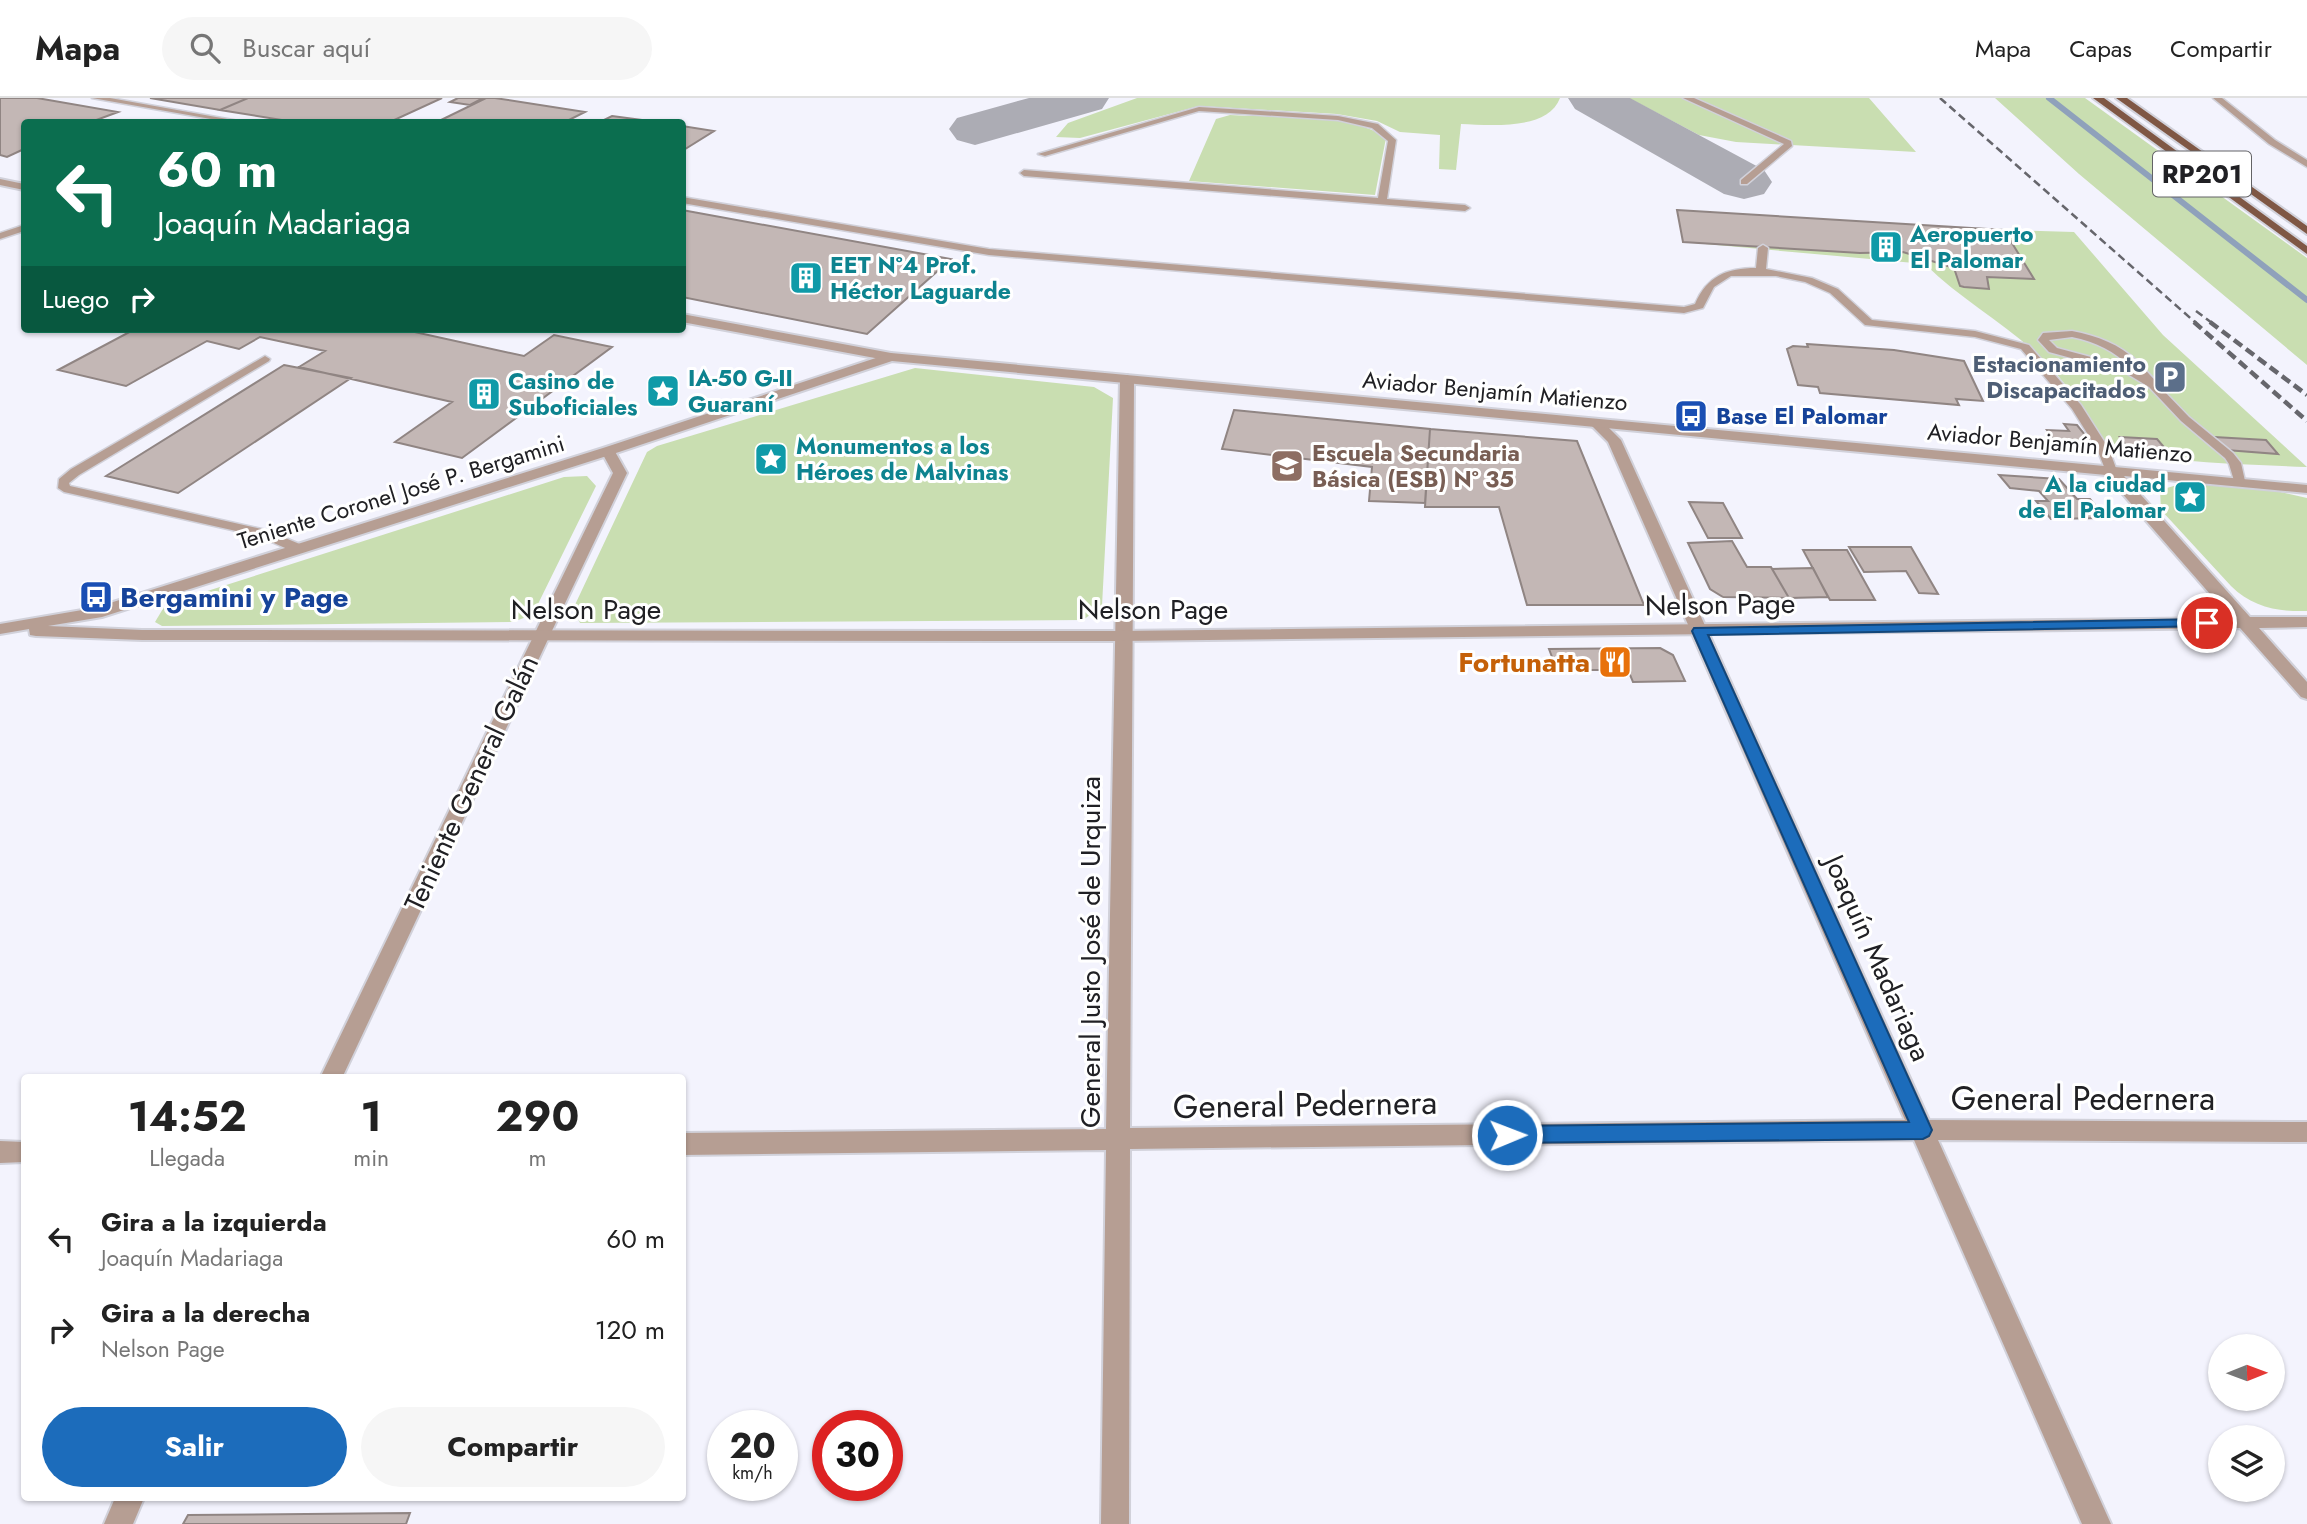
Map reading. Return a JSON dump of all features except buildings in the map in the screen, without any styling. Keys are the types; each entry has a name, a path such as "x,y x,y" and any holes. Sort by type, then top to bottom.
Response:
{"main road":[{"name":"RP201","path":"2098,98 2307,251"},
{"name":"RP201","path":"2121,98 2307,231"}],"street":[{"path":"0,182 21,186"},
{"name":"Aviador Benjamín Matienzo","path":"686,319 891,358 2307,489"},
{"name":"Teniente Coronel José P. Bergamini","path":"0,629 96,614 891,358"},
{"name":"General Justo José de Urquiza","path":"1115,1524 1120,1139 1120,636 1127,379"},
{"name":"Joaquín Madariaga","path":"1596,423 1615,440 2097,1524"},
{"name":"Teniente General Galán","path":"333,1074 620,473 608,451"},
{"path":"2111,471 2307,693"},
{"name":"Nelson Page","path":"0,629 142,635 1120,636 2307,622"},
{"name":"General Pedernera","path":"686,1144 1923,1130 2307,1132"},
{"path":"0,1152 21,1152"},
{"path":"118,1524 129,1501"}],"lane":[{"path":"96,98 222,119"},
{"path":"1687,98 1788,143 1788,146 1744,182"},
{"path":"2217,98 2272,142 2307,164"},
{"path":"1042,155 1199,109 1338,118 1375,126 1392,140 1382,202"},
{"path":"1024,173 1465,208"},
{"path":"686,202 989,252 1684,310 1699,306 1708,286 1719,277 1761,272 1803,278 1834,291 1850,303 1861,319 1869,323 1975,334 2025,347 2077,407 2103,449 2111,471"},
{"path":"0,236 21,229"},
{"path":"1761,272 1763,248"},
{"path":"2158,388 2130,371 2053,350 2043,340 2047,335 2073,334 2105,342 2126,355 2158,388 2183,417 2236,464 2239,481"},
{"path":"265,359 75,472 63,482 64,488 262,533 297,548"}],"green space":[{"path":"1137,98 1560,98 1553,109 1531,121 1502,125 1461,124 1456,170 1439,169 1440,135 1400,132 1377,121 1337,114 1199,106 1080,138 1056,137 1068,123"},
{"path":"1629,98 1869,98 1916,152 1736,142 1699,135"},
{"path":"1995,98 2085,98 2307,258 2307,365 2079,174"},
{"path":"1230,115 1333,120 1371,130 1386,138 1375,195 1189,181 1216,119"},
{"path":"2004,230 2074,232 2163,335 2307,467 2179,460 2104,446 2073,396 2045,361 1925,264 1683,242 1860,253 1903,252 1954,268 1960,286 1988,289 1987,277 2033,278"},
{"path":"915,368 1094,387 1113,398 1102,606 1083,620 580,623 573,609 647,452 657,446"},
{"path":"587,476 596,486 537,606 529,616 513,622 162,626 155,622 164,607 176,601 564,477"},
{"path":"2184,483 2276,491 2307,498 2307,611 2266,607 2248,599 2231,586 2161,510 2160,490"}],"waterway":[{"path":"2049,98 2307,300"}],"taxiway":[{"path":"975,129 1084,98"},
{"path":"1593,98 1744,182"}],"railway":[{"path":"1940,98 2196,323"},
{"path":"2196,311 2212,323"},
{"path":"2194,322 2307,421"},
{"path":"2210,322 2307,395"}],"place":[{"name":"Aeropuerto El Palomar","path":"1886,247"},
{"name":"EET Nº4 Prof. Héctor Laguarde","path":"806,278"},
{"name":"Estacionamiento Discapacitados","path":"2170,377"},
{"name":"IA-50 G-II Guaraní","path":"663,391"},
{"name":"Casino de Suboficiales","path":"484,394"},
{"name":"Base El Palomar","path":"1691,416"},
{"name":"Monumentos a los Héroes de Malvinas","path":"771,459"},
{"name":"Escuela Secundaria Básica (ESB) Nº 35","path":"1287,466"},
{"name":"A la ciudad de El Palomar","path":"2190,497"},
{"name":"Bergamini y Page","path":"96,597"},
{"name":"Fortunatta","path":"1615,662"}],"route":[{"path":"1507,1135 1923,1130 1699,631 2207,623"}]}
